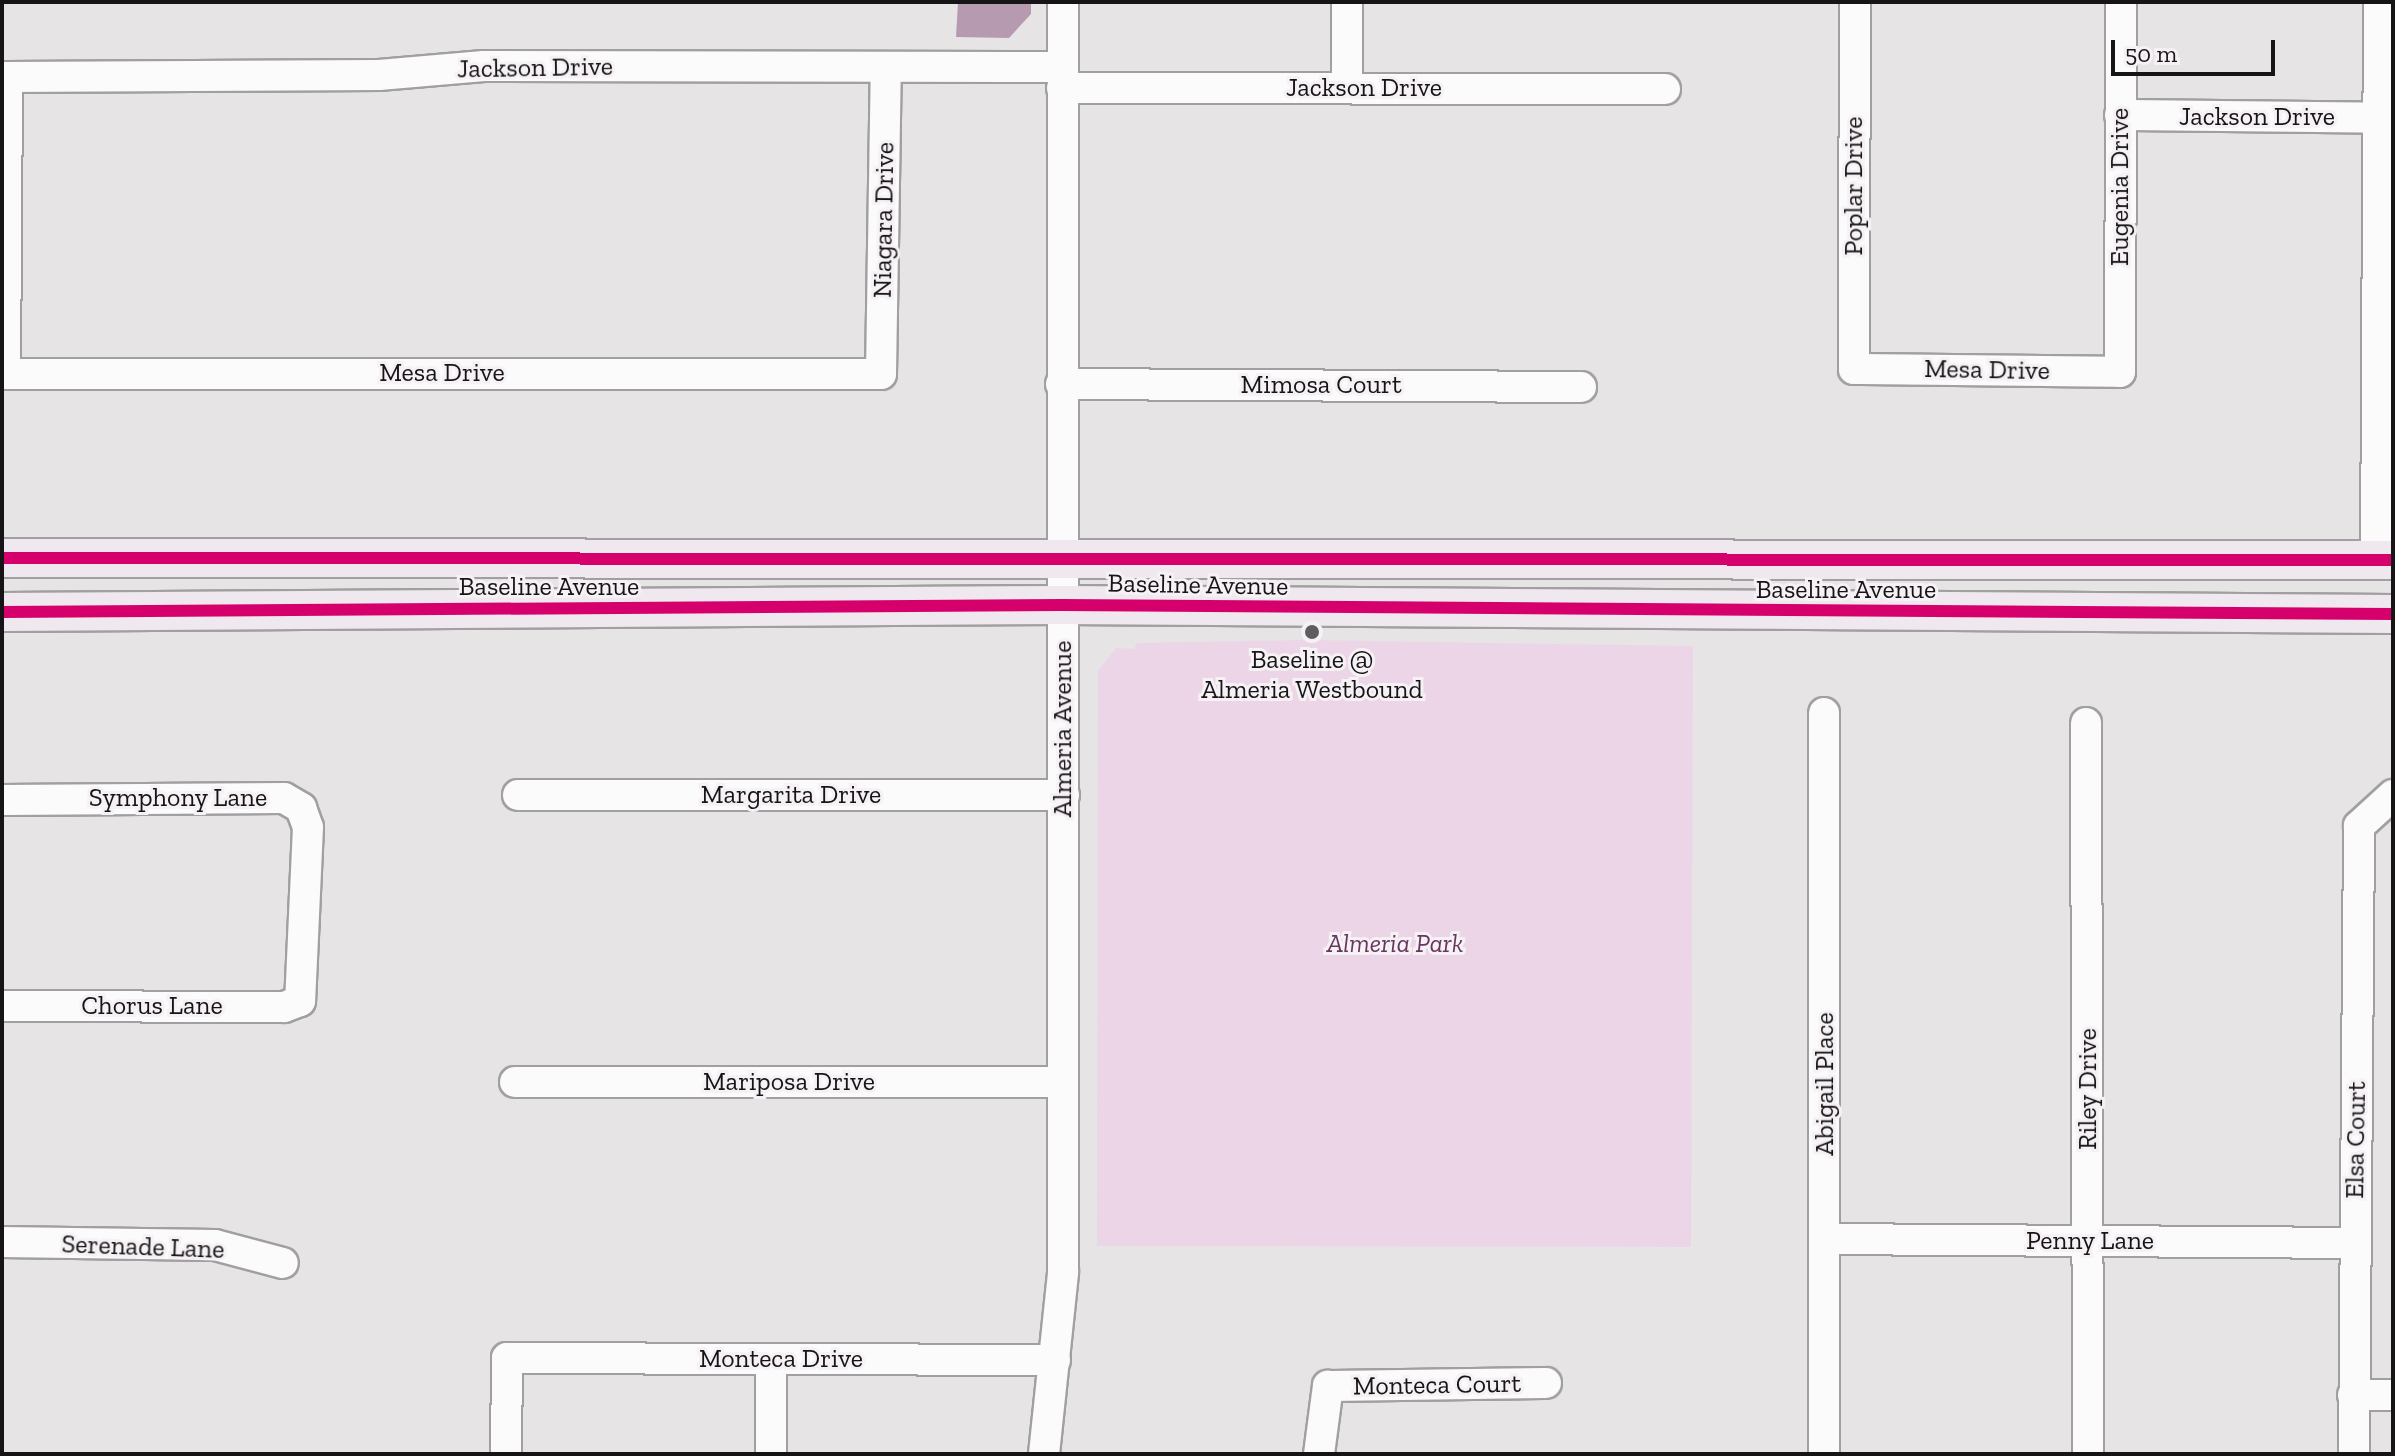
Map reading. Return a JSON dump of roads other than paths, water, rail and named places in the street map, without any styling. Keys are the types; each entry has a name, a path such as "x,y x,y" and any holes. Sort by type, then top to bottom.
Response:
{"main road":[{"name":"Baseline Avenue","path":"2,558 2384,560"},
{"name":"Baseline Avenue","path":"2,612 1062,605 2393,614"}],"street":[{"name":"Almeria Avenue","path":"1044,1454 1055,1360 1063,1082 1063,2"},
{"path":"1347,2 1347,88"},
{"name":"Poplar Drive","path":"1854,369 1855,2"},
{"name":"Eugenia Drive","path":"2120,372 2121,2"},
{"path":"2379,2 2386,118 2384,560"},
{"name":"Jackson Drive","path":"4,374 7,77 886,67 1063,78 1347,88 1665,89"},
{"name":"Niagara Drive","path":"881,374 886,67"},
{"name":"Jackson Drive","path":"2120,115 2386,118"},
{"name":"Mesa Drive","path":"1854,369 2120,372"},
{"name":"Mesa Drive","path":"4,374 881,374"},
{"name":"Mimosa Court","path":"1061,384 1581,387"},
{"name":"Abigail Place","path":"1824,713 1824,1454"},
{"name":"Riley Drive","path":"2086,723 2088,1454"},
{"name":"Margarita Drive","path":"518,795 1064,795"},
{"name":"Elsa Court","path":"2354,1454 2359,826 2393,795"},
{"name":"Symphony Lane","path":"2,800 284,798 301,808 308,827 300,1001"},
{"name":"Chorus Lane","path":"2,1006 284,1007 300,1001"},
{"name":"Mariposa Drive","path":"515,1082 1063,1082"},
{"name":"Penny Lane","path":"1825,1239 2355,1243"},
{"name":"Serenade Lane","path":"2,1242 215,1245 283,1263"},
{"name":"Monteca Drive","path":"506,1454 507,1358 1055,1360"},
{"path":"771,1359 771,1454"},
{"name":"Monteca Court","path":"1319,1454 1328,1386 1546,1383"},
{"path":"2353,1395 2393,1395"}],"place":[{"name":"Baseline @ Almeria Westbound","path":"1312,632"}],"park label":[{"name":"Almeria Park","path":"1395,944"}]}
